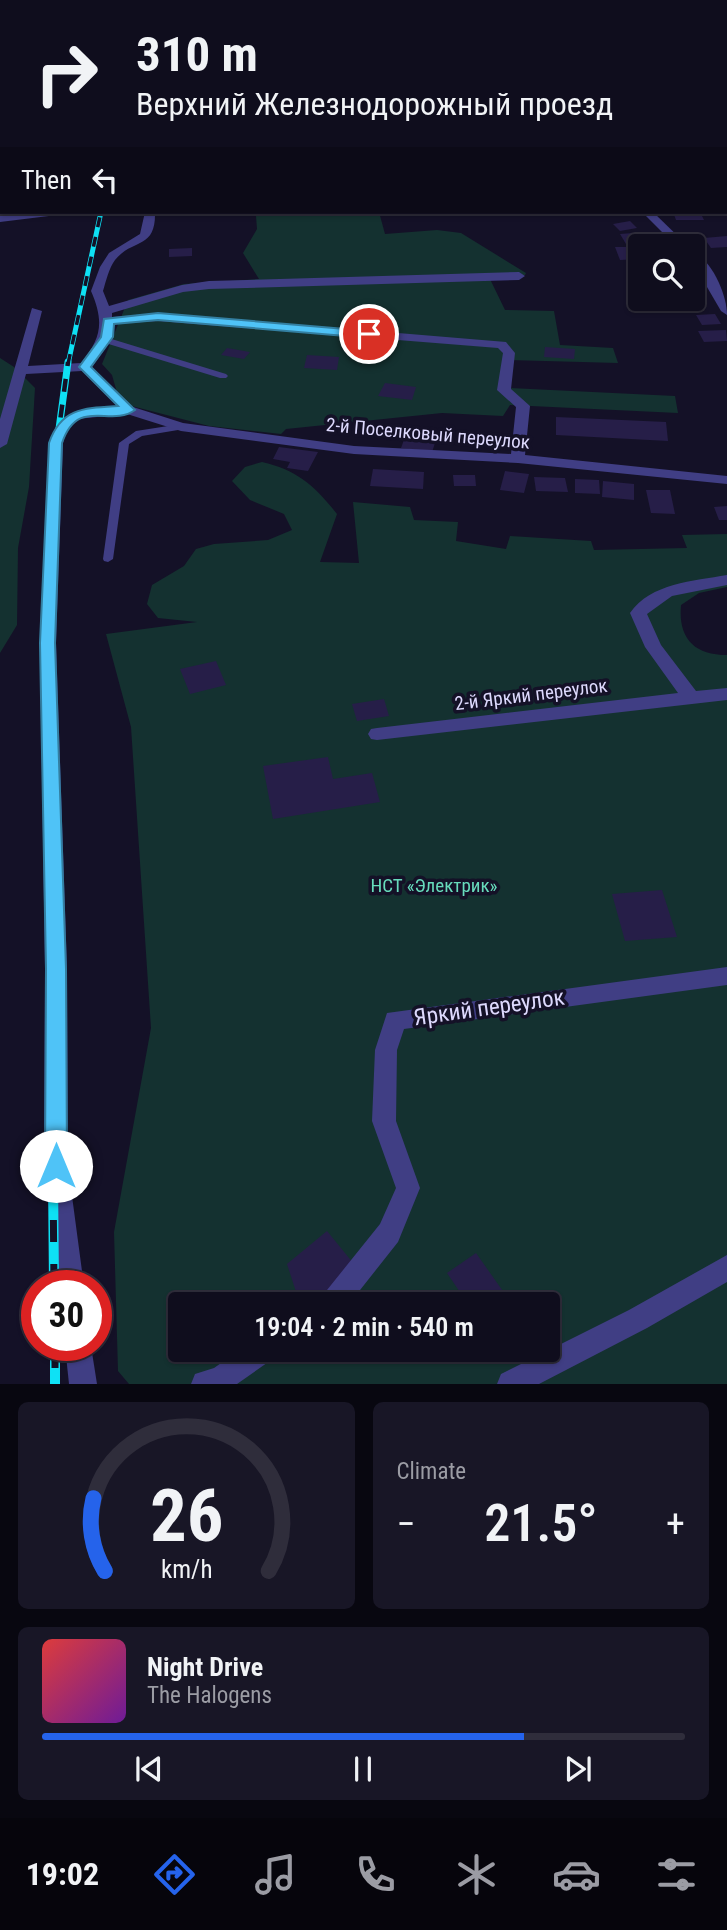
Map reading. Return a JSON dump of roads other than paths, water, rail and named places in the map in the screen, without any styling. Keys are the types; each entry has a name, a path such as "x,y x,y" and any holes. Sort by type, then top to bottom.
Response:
{"street":[{"path":"0,219 41,214"},
{"path":"85,367 105,340 107,316 97,291 103,274 112,256 138,243 146,234 150,214"},
{"path":"649,214 670,234"},
{"path":"705,270 727,310"},
{"path":"107,316 182,289 209,285 519,276"},
{"path":"0,444 36,311"},
{"path":"107,316 158,317 502,345 509,353 504,390 523,406 518,460"},
{"path":"21,369 85,367 128,410"},
{"path":"69,1270 56,1166 56,969 48,643 56,443 61,426 73,416 128,410"},
{"name":"2-й Поселковый переулок","path":"128,410 181,426 354,450 518,460 727,480"},
{"path":"690,696 661,659 642,628 638,613 647,601 674,590 727,580"},
{"name":"2-й Яркий переулок","path":"377,734 690,696 727,694"},
{"name":"Яркий переулок","path":"342,1292 389,1233 408,1188 384,1121 386,1050 395,1020 727,976"},
{"path":"511,1384 638,1319 727,1268"},
{"path":"80,1361 83,1384"},
{"path":"205,1384 221,1379 246,1362"}],"lane":[{"path":"105,340 223,376"},
{"path":"108,559 124,443 139,432 181,426"}],"railway":[{"path":"68,364 101,214"},
{"path":"49,625 54,466 68,362"},
{"path":"49,625 51,958"},
{"path":"51,956 54,1270"},
{"path":"55,1361 55,1384"}],"park label":[{"name":"НСТ «Электрик»","path":"434,885"}]}
